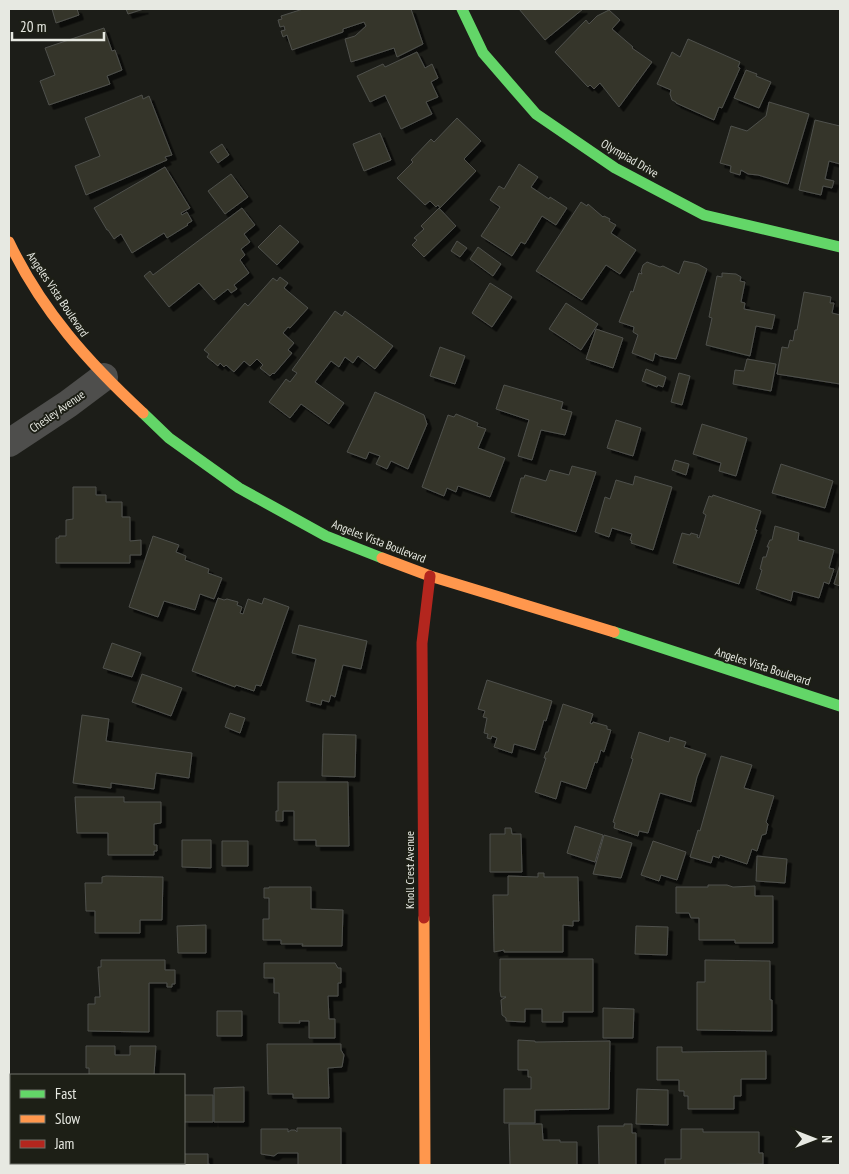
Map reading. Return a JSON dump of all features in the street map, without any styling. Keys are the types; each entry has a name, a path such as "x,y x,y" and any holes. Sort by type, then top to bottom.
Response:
{"street":[{"name":"Olympiad Drive","path":"462,9 482,53 536,114 615,168 704,215 840,247"},
{"name":"Angeles Vista Boulevard","path":"9,242 23,272 67,336 104,377 169,438 239,488 326,536 430,576 691,657 840,706"},
{"name":"Chesley Avenue","path":"9,443 68,404 104,377"},
{"name":"Knoll Crest Avenue","path":"425,1165 422,643 430,576"}],"building":[{"path":"52,9 77,9 79,15 56,23"},
{"path":"126,9 144,9 128,14"},
{"path":"303,9 411,9 423,44 397,57 394,48 351,62 345,39 355,36 366,26 364,22 343,29 343,32 292,50 287,35 283,37 281,31 285,30 284,26 280,27 278,20 282,19 281,16"},
{"path":"519,9 583,9 545,40"},
{"path":"609,10 620,20 612,29 632,48 652,62 619,107 600,83 594,89 590,85 588,87 555,52 586,20 589,24 597,16"},
{"path":"104,28 112,51 115,50 122,70 107,76 110,84 49,105 40,81 55,75 45,48"},
{"path":"688,39 740,62 738,67 740,68 722,108 719,107 714,120 676,103 672,100 671,90 657,84 672,52 680,57"},
{"path":"417,52 425,68 432,64 438,78 431,82 438,97 426,102 432,114 401,129 385,95 370,102 357,76 383,64 385,67"},
{"path":"746,70 771,82 759,108 734,98"},
{"path":"142,95 143,99 149,96 172,155 165,157 167,160 86,195 75,166 100,156 85,118"},
{"path":"769,102 809,114 788,184 748,174 741,170 740,175 730,172 731,166 720,163 731,126 747,131 766,116"},
{"path":"457,118 481,141 464,159 476,171 440,208 430,201 425,205 397,178 413,162 411,160 431,139 434,142"},
{"path":"815,120 840,126 840,164 829,161 825,179 834,181 832,188 823,186 821,195 799,190"},
{"path":"380,133 391,160 364,171 353,144"},
{"path":"222,144 229,155 218,163 210,152"},
{"path":"519,164 538,177 531,187 567,208 556,225 542,216 525,244 521,242 512,256 481,236 500,207 490,200 499,186 504,189"},
{"path":"165,167 190,208 181,213 182,215 187,212 192,221 167,238 164,233 132,253 121,234 114,239 94,208"},
{"path":"231,174 248,197 225,214 208,191"},
{"path":"581,202 587,206 588,204 603,217 610,219 609,221 616,225 611,233 636,250 620,274 606,265 582,300 536,271"},
{"path":"242,208 255,225 244,234 250,242 241,249 245,255 240,260 249,273 234,285 237,289 231,293 228,289 214,300 199,283 169,307 144,276 150,271 153,275"},
{"path":"439,208 456,226 424,257 412,245 417,240 414,238 424,229 421,226"},
{"path":"280,225 299,242 277,265 258,247"},
{"path":"457,241 467,248 460,257 451,251"},
{"path":"478,247 501,264 493,276 470,259"},
{"path":"684,261 698,264 707,269 676,359 660,356 655,353 653,361 632,353 638,335 633,332 634,327 619,322 631,291 633,292 639,273 642,274 643,265 647,262 660,267 663,266 679,274"},
{"path":"722,273 736,274 741,277 740,281 745,282 741,302 745,303 744,309 775,315 772,329 756,326 750,356 706,345 712,318 709,317 717,276 722,277"},
{"path":"280,277 288,283 284,288 308,308 283,333 294,343 288,350 292,353 274,374 270,376 260,368 263,365 257,359 250,366 244,361 234,372 226,365 224,367 220,363 218,366 207,357 209,354 204,350 245,303 248,306 273,278 277,281"},
{"path":"490,283 512,297 492,327 472,313"},
{"path":"804,292 831,297 830,303 834,303 832,313 840,315 840,384 777,374 782,347 788,348 790,340 793,341 795,330 797,330"},
{"path":"566,303 598,324 581,350 549,329"},
{"path":"335,311 342,316 345,311 393,346 375,369 358,356 353,363 345,357 339,367 331,361 315,382 344,403 329,424 301,404 290,418 269,402 286,379 290,382 297,373 292,370"},
{"path":"596,329 623,338 613,368 586,359"},
{"path":"440,347 465,356 455,384 430,376"},
{"path":"747,359 776,364 771,391 733,384 735,370 744,371"},
{"path":"646,369 666,377 663,387 658,385 657,387 642,381"},
{"path":"679,373 690,376 682,405 671,402"},
{"path":"504,385 563,402 561,409 572,412 565,435 541,430 532,460 518,456 529,420 496,409"},
{"path":"375,392 424,415 427,424 408,469 391,461 387,469 376,464 380,456 369,452 366,459 347,452"},
{"path":"456,414 478,423 477,426 486,429 478,448 505,458 490,497 458,486 456,492 447,488 444,496 422,487 448,415 454,417"},
{"path":"616,420 641,428 633,456 607,448"},
{"path":"702,424 747,438 736,476 719,471 721,463 693,454"},
{"path":"675,460 689,464 686,475 672,470"},
{"path":"781,464 833,481 825,508 772,493"},
{"path":"572,466 596,472 576,532 511,512 521,478 524,478 525,475 546,481 550,470 569,475"},
{"path":"635,476 672,487 653,550 631,543 632,534 612,528 609,537 595,532 605,497 610,499 616,480 633,485"},
{"path":"73,487 96,487 96,495 106,495 106,502 122,502 122,517 130,517 130,541 141,540 141,555 130,555 130,563 56,563 56,538 66,536 66,520 73,519"},
{"path":"713,495 761,511 755,530 757,530 739,584 673,563 682,533 698,535 697,537 699,538 706,515 703,513 709,496 712,497"},
{"path":"775,526 799,533 798,540 834,550 829,568 834,569 829,584 824,582 819,598 793,591 791,601 756,589 762,570 760,569 763,557 766,557 769,547 767,547 770,540 772,540"},
{"path":"153,536 179,545 176,552 186,556 185,560 209,569 208,573 222,578 214,599 200,594 195,610 164,601 158,617 129,607"},
{"path":"840,564 840,586 834,584"},
{"path":"218,598 238,602 237,605 242,607 240,613 243,614 248,599 262,604 264,598 289,607 261,686 256,685 254,691 236,685 235,687 192,671"},
{"path":"299,625 367,641 361,669 343,665 335,697 331,695 329,702 322,700 321,705 306,701 316,659 292,653"},
{"path":"112,643 141,653 132,677 103,668"},
{"path":"142,674 182,688 171,716 132,702"},
{"path":"487,680 552,701 535,750 514,744 512,753 494,747 497,738 492,736 491,739 487,738 488,734 484,733 487,718 483,717 485,711 478,709"},
{"path":"563,704 593,714 590,723 592,724 593,722 607,726 607,729 611,730 604,752 601,750 597,763 595,762 586,789 561,781 556,799 535,792 546,758 544,758 546,752 548,752"},
{"path":"230,713 245,718 240,733 225,727"},
{"path":"82,715 109,719 106,741 192,753 189,778 156,773 154,789 111,783 111,788 73,783"},
{"path":"639,732 669,742 670,737 686,742 684,747 706,754 697,777 691,802 660,793 648,833 639,831 638,836 614,828 615,823 613,822 633,759 631,758"},
{"path":"323,734 356,735 355,777 322,776"},
{"path":"721,756 752,765 744,788 774,796 766,822 768,824 766,834 762,835 757,851 752,849 747,864 720,855 719,858 713,856 711,863 690,857 698,830 700,831"},
{"path":"278,782 348,782 349,846 316,846 316,840 294,840 294,811 283,811 283,821 276,821"},
{"path":"75,797 124,797 124,802 161,802 161,823 154,824 154,845 157,845 157,851 154,851 154,855 108,855 108,833 77,833"},
{"path":"575,826 603,835 595,862 567,853"},
{"path":"505,828 511,828 512,834 521,834 522,872 490,872 490,834 505,834"},
{"path":"604,835 632,843 621,878 593,874"},
{"path":"182,840 211,840 211,868 182,867"},
{"path":"222,841 248,841 248,866 222,866"},
{"path":"653,841 686,852 677,880 661,875 659,881 641,875"},
{"path":"757,856 787,859 785,883 756,881"},
{"path":"538,873 544,873 544,877 578,877 579,921 573,921 573,926 563,925 563,952 504,952 504,950 494,952 493,895 508,895 508,876 538,877"},
{"path":"102,877 163,877 162,920 140,920 140,933 95,933 95,911 86,911 85,883 102,883"},
{"path":"708,885 755,886 755,896 773,896 773,943 735,943 735,940 699,940 699,918 691,918 689,913 676,913 676,887 708,887"},
{"path":"311,887 311,909 343,910 342,946 302,946 303,944 281,944 281,940 263,940 263,919 269,919 269,898 264,898 264,888"},
{"path":"206,925 206,953 178,953 177,926"},
{"path":"636,926 668,927 667,955 635,954"},
{"path":"500,959 593,959 593,1012 563,1012 563,1022 542,1022 542,1009 525,1009 525,1022 506,1021 506,1018 502,1015 501,1000 506,997 501,997 500,991"},
{"path":"101,960 165,960 165,970 175,970 175,984 172,984 172,987 167,987 167,983 149,983 149,1032 88,1031 88,1004 95,1004 95,997 100,997 98,967 101,967"},
{"path":"705,960 770,961 772,1031 697,1030 697,982 705,982"},
{"path":"264,963 335,963 338,968 341,968 341,983 338,983 338,996 328,996 329,1019 335,1019 335,1038 309,1038 309,1021 279,1023 279,993 274,993 274,978 264,978"},
{"path":"603,1008 634,1009 633,1038 603,1038"},
{"path":"217,1011 242,1011 242,1036 217,1036"},
{"path":"518,1040 535,1042 610,1041 609,1109 535,1110 535,1123 504,1123 504,1089 531,1089 531,1077 528,1077 528,1070 518,1070"},
{"path":"267,1044 341,1044 341,1050 344,1055 342,1067 328,1068 329,1098 293,1098 293,1094 268,1094"},
{"path":"86,1046 115,1046 115,1055 130,1055 130,1046 156,1046 154,1074 89,1074 89,1068 86,1068"},
{"path":"657,1047 682,1047 682,1052 766,1051 766,1079 741,1079 741,1096 734,1096 734,1109 688,1109 688,1096 684,1096 684,1091 679,1091 679,1080 657,1080"},
{"path":"244,1087 244,1122 214,1122 214,1088"},
{"path":"637,1089 668,1090 668,1125 636,1124"},
{"path":"185,1095 213,1095 213,1122 185,1122"},
{"path":"509,1124 542,1124 543,1140 577,1142 577,1165 510,1165"},
{"path":"624,1124 632,1124 632,1133 636,1133 636,1165 599,1165 598,1126 624,1126"},
{"path":"297,1128 341,1128 341,1165 298,1165 298,1153 278,1153 274,1156 261,1154 261,1129 288,1129 288,1132 295,1130 297,1132"},
{"path":"681,1129 703,1129 703,1132 759,1132 759,1153 763,1153 763,1164 665,1165 665,1159 681,1159"},
{"path":"185,1154 208,1154 208,1164 213,1165 110,1165 185,1164"}],"traffic: fast":[{"path":"462,9 483,53 536,114 615,168 704,215 840,247"},
{"path":"143,413 169,438 239,488 326,536 382,558"},
{"path":"614,632 840,706"}],"traffic: slow":[{"path":"9,242 36,291 51,313 85,355 143,413"},
{"path":"382,558 430,576 614,632"},
{"path":"424,918 425,1165"}],"traffic: jam":[{"path":"424,918 422,643 430,576"}]}
